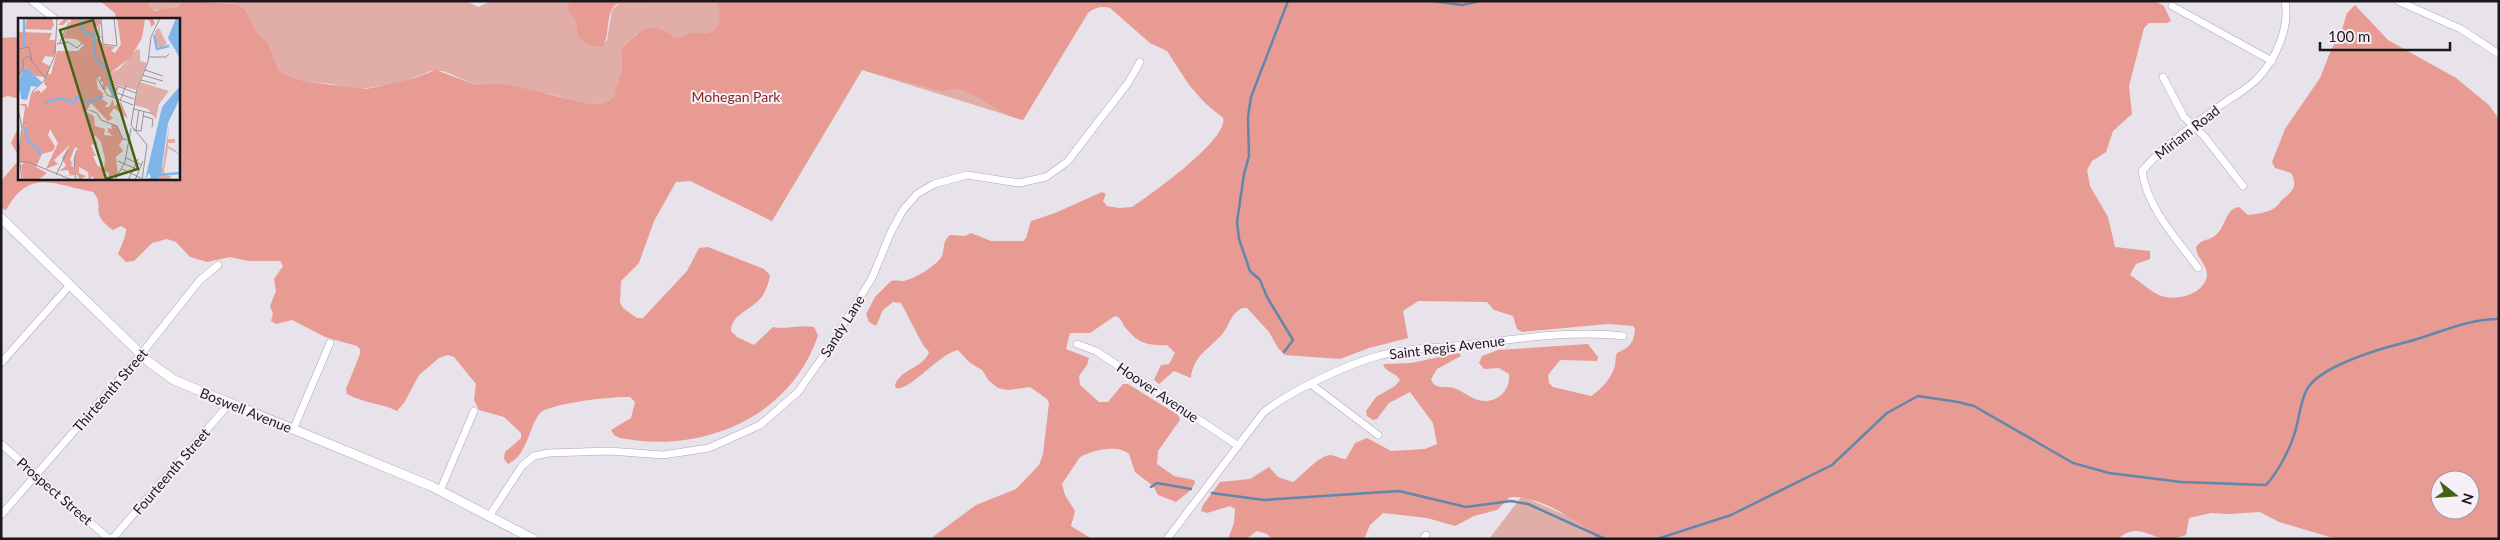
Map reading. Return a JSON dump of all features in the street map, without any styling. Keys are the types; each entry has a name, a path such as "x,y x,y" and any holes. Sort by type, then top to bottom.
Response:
{"street":[{"path":"32,1 54,18"},
{"name":"Miriam Road","path":"2198,268 2154,207 2144,188 2142,171 2156,155 2192,126 2257,79 2272,61 2282,38 2287,11 2285,1"},
{"path":"2398,1 2461,29 2499,54"},
{"path":"2172,6 2272,61"},
{"name":"Sandy Lane","path":"490,515 522,466 534,456 549,453 609,450 663,455 709,448 760,425 798,392 826,352 872,278 891,232 903,210 917,194 934,184 967,176 1019,183 1046,177 1067,162 1128,83 1140,62"},
{"path":"2163,77 2184,117 2204,136 2243,186"},
{"name":"Boswell Avenue","path":"1,218 141,354 174,380 440,491 490,515 533,539"},
{"name":"Thirteenth Street","path":"1,515 141,354 200,280 218,265"},
{"path":"1,363 70,285"},
{"name":"Saint Regis Avenue","path":"1167,539 1237,445 1269,408 1366,359 1399,351 1549,337 1623,336"},
{"path":"293,430 330,344"},
{"name":"Hoover Avenue","path":"1077,344 1096,351 1237,445"},
{"path":"1312,385 1378,435"},
{"name":"Fourteenth Street","path":"111,539 229,404"},
{"path":"440,491 474,411"},
{"name":"Prospect Street","path":"1,444 111,539"}],"green space":[{"path":"100,1 148,1 149,8 156,11 176,7 185,1 238,4 246,11 258,34 268,43 278,70 286,75 307,82 366,89 412,79 436,70 476,85 505,84 591,104 605,103 614,97 622,69 621,49 635,36 645,29 651,28 663,30 677,38 691,33 709,33 719,24 720,14 716,1 2154,1 2164,6 2171,21 2167,23 2149,23 2144,28 2129,86 2132,114 2113,131 2106,152 2092,161 2087,170 2090,186 2108,217 2115,247 2150,251 2150,259 2136,264 2130,275 2155,293 2173,298 2195,292 2205,282 2207,271 2196,251 2196,247 2204,240 2217,234 2230,212 2239,207 2248,215 2269,211 2279,204 2292,190 2294,181 2291,173 2275,168 2272,162 2285,129 2320,78 2331,50 2341,33 2347,13 2355,5 2388,40 2456,78 2489,105 2499,119 2499,539 2336,539 2279,522 2260,512 2211,513 2189,518 2186,535 2167,539 2137,531 2125,534 2118,539 1596,539 1568,516 1544,504 1521,497 1510,497 1497,510 1474,516 1455,526 1427,518 1383,513 1370,525 1364,539 1272,539 1267,534 1257,531 1246,539 1228,539 1234,523 1235,509 1230,506 1207,513 1201,511 1203,505 1220,482 1250,479 1269,467 1278,477 1293,482 1325,456 1332,455 1346,459 1355,443 1367,438 1391,451 1425,449 1437,444 1433,423 1410,392 1389,403 1377,419 1373,420 1367,416 1366,411 1376,397 1395,386 1400,380 1383,365 1411,363 1459,353 1461,356 1437,369 1431,379 1433,383 1438,386 1454,388 1475,399 1488,401 1500,396 1504,392 1509,381 1509,374 1499,368 1484,369 1479,363 1482,356 1498,350 1588,344 1598,357 1597,361 1560,360 1548,375 1549,383 1553,387 1591,396 1609,379 1614,370 1617,353 1630,344 1635,329 1633,326 1608,324 1522,332 1517,329 1513,316 1494,310 1487,302 1418,301 1403,311 1408,338 1369,348 1340,359 1285,355 1278,348 1269,332 1247,308 1242,308 1232,317 1218,339 1199,358 1192,370 1191,378 1174,371 1159,384 1154,380 1161,365 1169,364 1175,353 1167,345 1154,345 1139,340 1115,316 1090,333 1070,333 1066,349 1089,358 1087,365 1079,376 1080,385 1099,402 1108,402 1123,384 1128,384 1178,415 1180,420 1158,451 1157,464 1174,476 1194,480 1195,483 1191,490 1176,502 1158,495 1153,486 1135,472 1129,454 1118,449 1098,450 1080,457 1062,484 1065,495 1075,511 1071,526 1092,539 930,539 976,505 1016,489 1039,465 1043,454 1049,403 1047,399 1030,387 1008,390 998,388 989,381 982,370 969,362 958,350 943,358 909,384 902,388 896,388 895,385 902,375 922,362 929,352 923,345 901,303 893,302 883,310 876,326 869,322 866,314 875,297 891,281 903,281 913,278 936,264 942,256 945,242 950,235 965,236 971,233 991,241 1023,241 1026,238 1031,221 1055,213 1102,192 1106,194 1103,201 1107,206 1119,208 1132,207 1155,191 1202,152 1222,127 1223,118 1205,103 1189,85 1167,51 1150,43 1110,8 1104,7 1096,8 1088,13 1023,120 1008,115 959,89 954,88 941,91 862,70 772,221 691,181 676,182 654,221 639,263 621,281 620,302 623,308 637,318 643,318 687,271 699,248 708,247 764,269 770,275 761,298 734,321 731,331 737,337 754,345 773,327 803,326 814,327 818,335 805,364 787,388 765,408 739,424 711,434 681,440 651,442 620,438 614,435 611,430 631,418 635,402 630,397 583,401 556,406 540,413 524,448 515,460 508,464 504,459 505,452 521,438 521,433 504,417 479,410 474,400 476,384 454,357 448,355 439,358 419,375 404,403 397,411 359,399 347,394 346,389 360,354 360,349 357,346 325,337 292,320 276,324 271,321 273,314 270,306 276,291 274,279 283,266 280,261 248,261 230,257 207,262 190,257 176,242 167,239 152,243 134,261 126,262 118,254 126,229 121,226 113,230 105,224 99,214 97,197 93,192 44,182 24,188 6,210 1,208 1,181 18,161 18,180 180,180 180,18 116,18 115,13"},
{"path":"148,1 185,1 172,8 152,10 148,8"},
{"name":"Mohegan Park","path":"213,1 466,1 478,7 491,1 572,1 568,4 568,7 581,39 586,43 599,47 607,40 612,10 621,2 1095,1 1023,120 862,70 772,221 690,181 637,33 621,49 622,69 616,92 614,97 605,103 591,104 550,94 476,85 443,71 431,71 406,81 357,90 332,84 307,82 286,75 278,70 268,43 258,34 246,11 238,4"},
{"path":"572,1 649,1 624,2 615,5 610,15 607,36 602,47 588,44 577,33 576,23 567,5"},
{"path":"18,37 18,99 8,96 1,98 1,38"},
{"path":"18,128 18,155 11,143"},
{"path":"1522,496 1572,518 1596,539 1489,539"}],"waterway":[{"path":"1284,352 1293,340 1267,297 1260,280 1250,271 1239,239 1237,222 1244,174 1249,156 1248,117 1251,97 1288,1"},
{"path":"1433,1 1462,5 1480,1"},
{"path":"1657,539 1731,515 1832,465 1887,413 1918,396 1974,406 2073,463 2109,473 2181,482 2266,485 2279,467 2290,446 2306,391 2312,382 2322,374 2350,360 2462,324 2499,319"},
{"path":"1151,487 1157,483 1191,489"},
{"path":"1212,493 1264,500 1399,491 1466,507 1511,501 1528,504 1605,539"}]}
